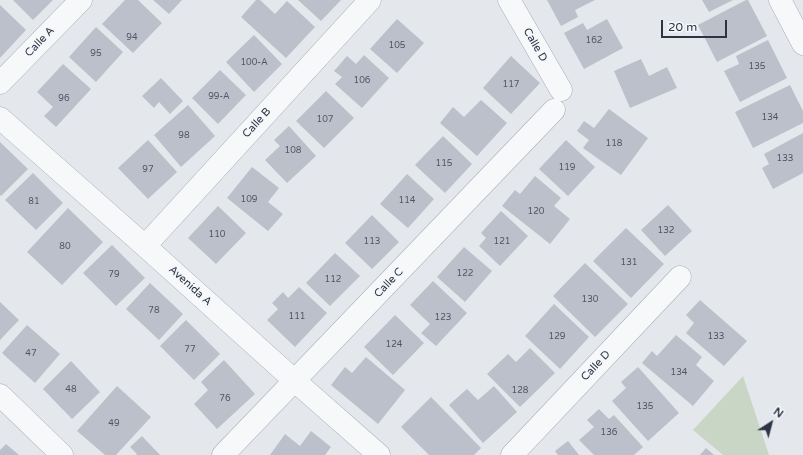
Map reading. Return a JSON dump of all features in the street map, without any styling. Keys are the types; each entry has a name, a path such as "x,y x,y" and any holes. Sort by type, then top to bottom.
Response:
{"street":[{"name":"Calle A","path":"0,83 81,0"},
{"name":"Calle B","path":"145,246 370,0"},
{"name":"Calle D","path":"509,0 557,100"},
{"path":"780,0 803,44"},
{"name":"Calle C","path":"223,455 295,381 557,100"},
{"name":"Avenida A","path":"0,118 379,455"},
{"name":"Calle D","path":"512,455 680,277"},
{"path":"0,395 62,455"}],"green space":[{"path":"743,376 769,455 723,455 693,430"}],"building":[{"path":"13,0 53,0 33,20"},
{"path":"125,0 138,0 162,23 133,53 102,24"},
{"path":"153,0 182,0 169,14"},
{"path":"256,0 260,0 275,14 287,1 315,27 286,58 241,17"},
{"path":"298,0 341,0 321,21"},
{"path":"547,0 595,0 575,10 578,17 561,26"},
{"path":"702,0 733,0 709,12"},
{"path":"748,0 767,36 717,62 698,25"},
{"path":"0,5 26,30 0,58"},
{"path":"397,19 424,43 397,73 370,49"},
{"path":"607,19 623,48 584,69 564,33 583,23 587,30"},
{"path":"96,27 123,52 96,82 69,57"},
{"path":"254,35 282,64 254,92 226,62"},
{"path":"768,40 787,78 740,102 724,71 739,64 736,56"},
{"path":"364,55 389,78 362,108 335,84 342,77 334,71 347,56 356,64"},
{"path":"511,56 540,83 511,114 483,88"},
{"path":"641,59 649,76 667,67 677,88 630,108 614,71"},
{"path":"63,64 91,89 56,127 44,116 53,107 37,92"},
{"path":"220,70 246,95 218,124 192,98"},
{"path":"161,78 183,101 170,114 159,102 154,108 142,96"},
{"path":"790,85 803,111 803,123 753,148 735,112"},
{"path":"326,91 354,118 324,148 296,121"},
{"path":"481,100 507,123 477,156 440,123 453,107 464,117"},
{"path":"188,105 215,136 181,167 154,135"},
{"path":"609,109 648,138 621,175 583,148 589,140 577,131 584,121 594,128"},
{"path":"289,126 316,156 287,183 265,160 280,146 274,140"},
{"path":"803,133 803,173 773,189 762,168 769,164 764,154"},
{"path":"443,136 472,164 445,193 415,165"},
{"path":"148,140 177,172 148,199 118,168"},
{"path":"566,140 595,167 568,196 539,169"},
{"path":"0,142 28,169 1,196 0,195"},
{"path":"252,167 279,188 268,202 283,214 268,231 227,198"},
{"path":"33,173 63,203 36,230 5,200"},
{"path":"407,174 434,199 408,228 380,204"},
{"path":"535,176 561,198 554,206 570,219 550,244 502,206 515,190 520,194"},
{"path":"668,205 692,231 665,256 641,230"},
{"path":"218,206 246,233 216,264 188,238"},
{"path":"68,208 103,242 62,285 27,252"},
{"path":"501,211 528,236 500,266 479,246 486,238 481,233"},
{"path":"372,215 399,242 372,269 345,243"},
{"path":"626,228 664,264 631,298 593,261"},
{"path":"112,245 145,278 116,306 83,273"},
{"path":"464,247 492,271 465,302 437,277"},
{"path":"335,253 360,276 330,306 306,283"},
{"path":"585,263 628,304 595,337 553,296"},
{"path":"433,281 467,313 436,346 421,333 430,324 410,305"},
{"path":"150,283 183,314 159,340 126,309"},
{"path":"299,287 327,313 295,347 267,320 278,309 272,303 283,292 288,298"},
{"path":"700,300 747,341 724,366 686,333 694,323 686,315"},
{"path":"0,302 19,320 0,340"},
{"path":"554,304 589,337 560,369 525,336"},
{"path":"395,315 424,343 393,375 364,347"},
{"path":"186,320 220,354 194,380 160,346"},
{"path":"27,325 60,354 35,383 2,353"},
{"path":"676,335 702,357 696,365 714,381 693,406 642,363 652,351 657,356"},
{"path":"530,348 555,373 520,407 487,374 508,354 516,362"},
{"path":"366,357 405,390 378,424 331,385 345,367 352,373"},
{"path":"224,360 255,394 217,429 194,404 208,390 201,382"},
{"path":"71,361 100,392 72,419 43,389"},
{"path":"638,367 679,413 648,441 612,401 626,388 621,382"},
{"path":"117,386 151,417 116,455 105,455 77,431"},
{"path":"494,386 517,412 483,443 449,405 467,389 478,400"},
{"path":"431,397 481,448 474,455 429,455 401,427"},
{"path":"599,409 609,419 614,415 643,447 634,455 594,455 579,440 594,427 587,420"},
{"path":"311,431 331,447 325,455 270,455 285,434 300,446"},
{"path":"142,436 160,455 136,455 137,454 130,447"},
{"path":"568,441 579,455 558,455 555,451"},
{"path":"6,444 19,455 0,455 0,450"},
{"path":"706,448 714,455 700,455"}]}
